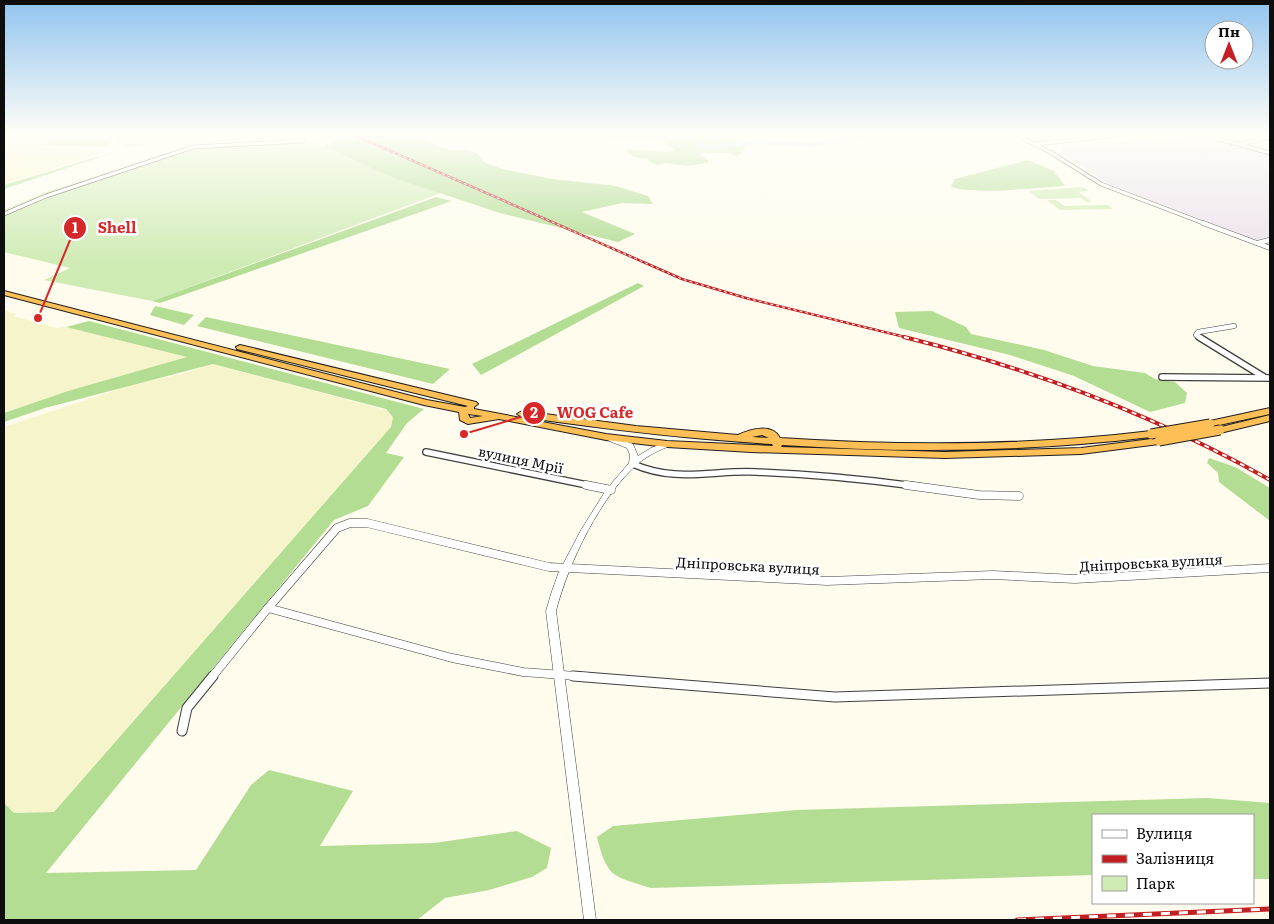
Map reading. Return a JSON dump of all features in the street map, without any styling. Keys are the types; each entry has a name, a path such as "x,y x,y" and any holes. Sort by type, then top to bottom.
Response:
{"highway":[{"path":"4,287 482,406 614,429 738,439 749,434 766,432 772,434 775,446"},
{"path":"4,293 428,403 466,410 482,406"},
{"path":"466,410 462,416 468,421 501,417 606,436 667,444 775,446 993,455 1081,451 1155,438 1220,430 1270,418"},
{"path":"1155,438 1270,411"}],"street":[{"path":"4,214 46,196 104,178"},
{"path":"1091,178 1101,184 1270,248"},
{"path":"1258,243 1270,240"},
{"path":"1234,326 1198,332 1196,334 1264,377"},
{"path":"1162,377 1270,378"},
{"path":"606,436 630,446 634,455 633,464"},
{"path":"590,920 558,675 552,611 555,592 566,566 611,490 633,464 655,448 667,444"},
{"name":"вулиця Мрії","path":"426,452 611,490"},
{"path":"633,464 651,472 677,476 754,472 865,479 980,495 1019,496"},
{"name":"Дніпровська вулиця","path":"182,731 187,708 268,608 337,528 350,524 366,523 401,533 549,567 566,566 827,581 993,575 1075,579 1270,568"},
{"path":"268,608 452,658 523,672 835,696 1270,683"}],"shaded area":[{"path":"4,178 23,178 4,184"},
{"path":"1099,178 1270,178 1270,240 1258,241 1108,184"},
{"path":"4,310 16,314 14,316 56,328 66,327 188,357 68,391 4,413"},
{"path":"213,364 386,410 393,416 391,427 54,812 14,813 4,803 4,427 137,383 182,374"}],"green space":[{"path":"27,178 37,178 4,189 4,185"},
{"path":"90,178 403,178 441,193 152,301 44,280 70,268 4,252 4,210 43,193"},
{"path":"394,178 548,178 616,186 648,196 653,204 622,203 582,212 635,234 618,242 500,213"},
{"path":"1059,178 1065,186 988,191 972,190 951,186 955,179"},
{"path":"1083,187 1089,191 1079,192 1092,202 1086,202 1081,198 1039,199 1029,191"},
{"path":"436,197 452,201 160,303 152,301"},
{"path":"1047,200 1056,200 1064,206 1108,205 1113,209 1060,210"},
{"path":"638,283 644,286 481,375 472,364"},
{"path":"155,306 194,315 184,325 150,315"},
{"path":"932,311 966,327 971,334 1044,350 1093,366 1145,373 1155,379 1175,382 1187,393 1185,403 1150,412 1074,376 1010,355 899,328 895,312"},
{"path":"206,317 450,369 433,384 197,326"},
{"path":"89,321 424,409 407,423 386,453 404,457 368,506 334,520 46,873 196,870 251,785 269,770 353,791 320,846 434,843 517,831 551,848 547,868 532,877 489,890 445,898 417,920 4,920 4,803 14,813 54,812 391,427 393,417 386,409 213,364 45,408 4,422 4,413 68,391 187,357 66,327"},
{"path":"1209,458 1235,467 1270,488 1270,521 1219,482 1218,473 1207,463"},
{"path":"1208,798 1270,803 1270,879 1254,879 1254,814 1092,814 1092,875 651,888 628,881 608,868 597,837 613,826 796,810"}],"railway":[{"path":"452,178 682,279 746,298 909,338"},
{"path":"904,337 999,364 1092,396 1182,435 1270,480"},
{"path":"1017,920 1270,909"}],"place":[{"name":"Shell","path":"38,318"},
{"name":"WOG Cafe","path":"464,434"}]}
